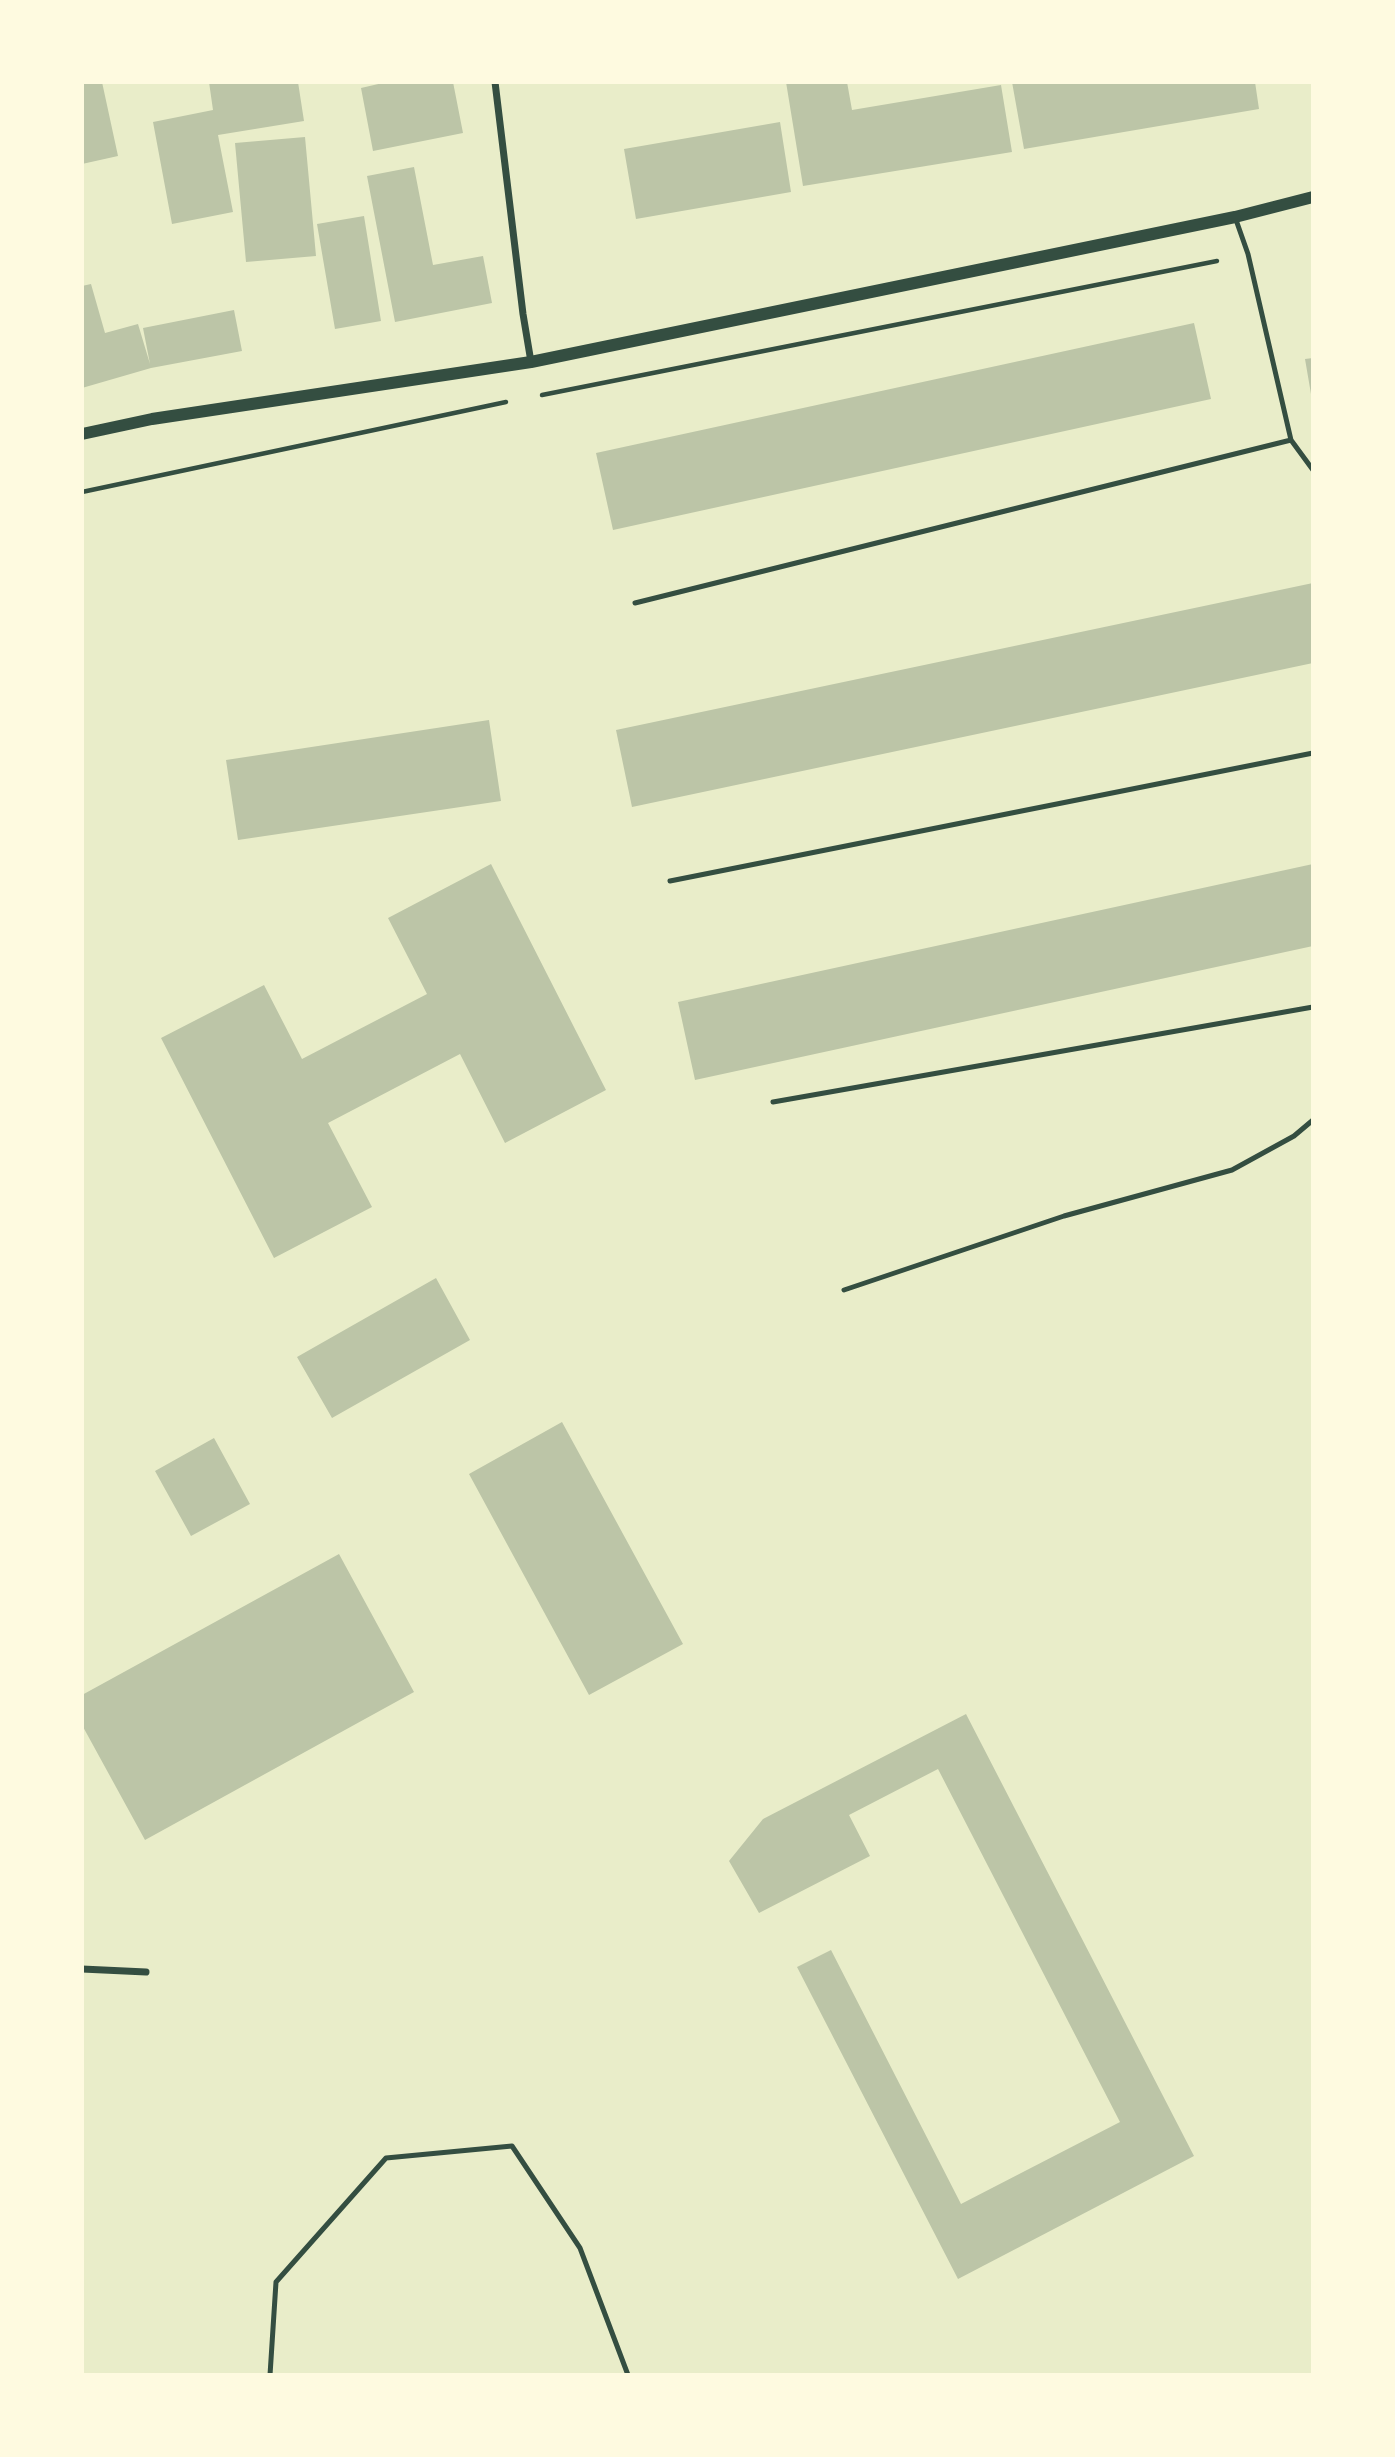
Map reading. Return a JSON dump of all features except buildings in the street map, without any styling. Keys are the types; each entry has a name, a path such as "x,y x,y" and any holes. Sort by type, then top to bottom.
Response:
{"street":[{"path":"495,82 531,362"},
{"path":"82,434 152,419 531,362 1235,217 1313,197"},
{"path":"82,1969 146,1972"}],"lane":[{"path":"1235,217 1248,254 1291,440 1313,470"},
{"path":"635,603 1291,440"},
{"path":"670,881 1313,753"},
{"path":"773,1102 1313,1007"},
{"path":"844,1290 1064,1216 1232,1170 1294,1136 1313,1120"},
{"path":"270,2375 276,2282 386,2158 512,2146 580,2248 628,2375"}],"path":[{"path":"542,395 1217,261"},
{"path":"82,492 506,402"}]}
